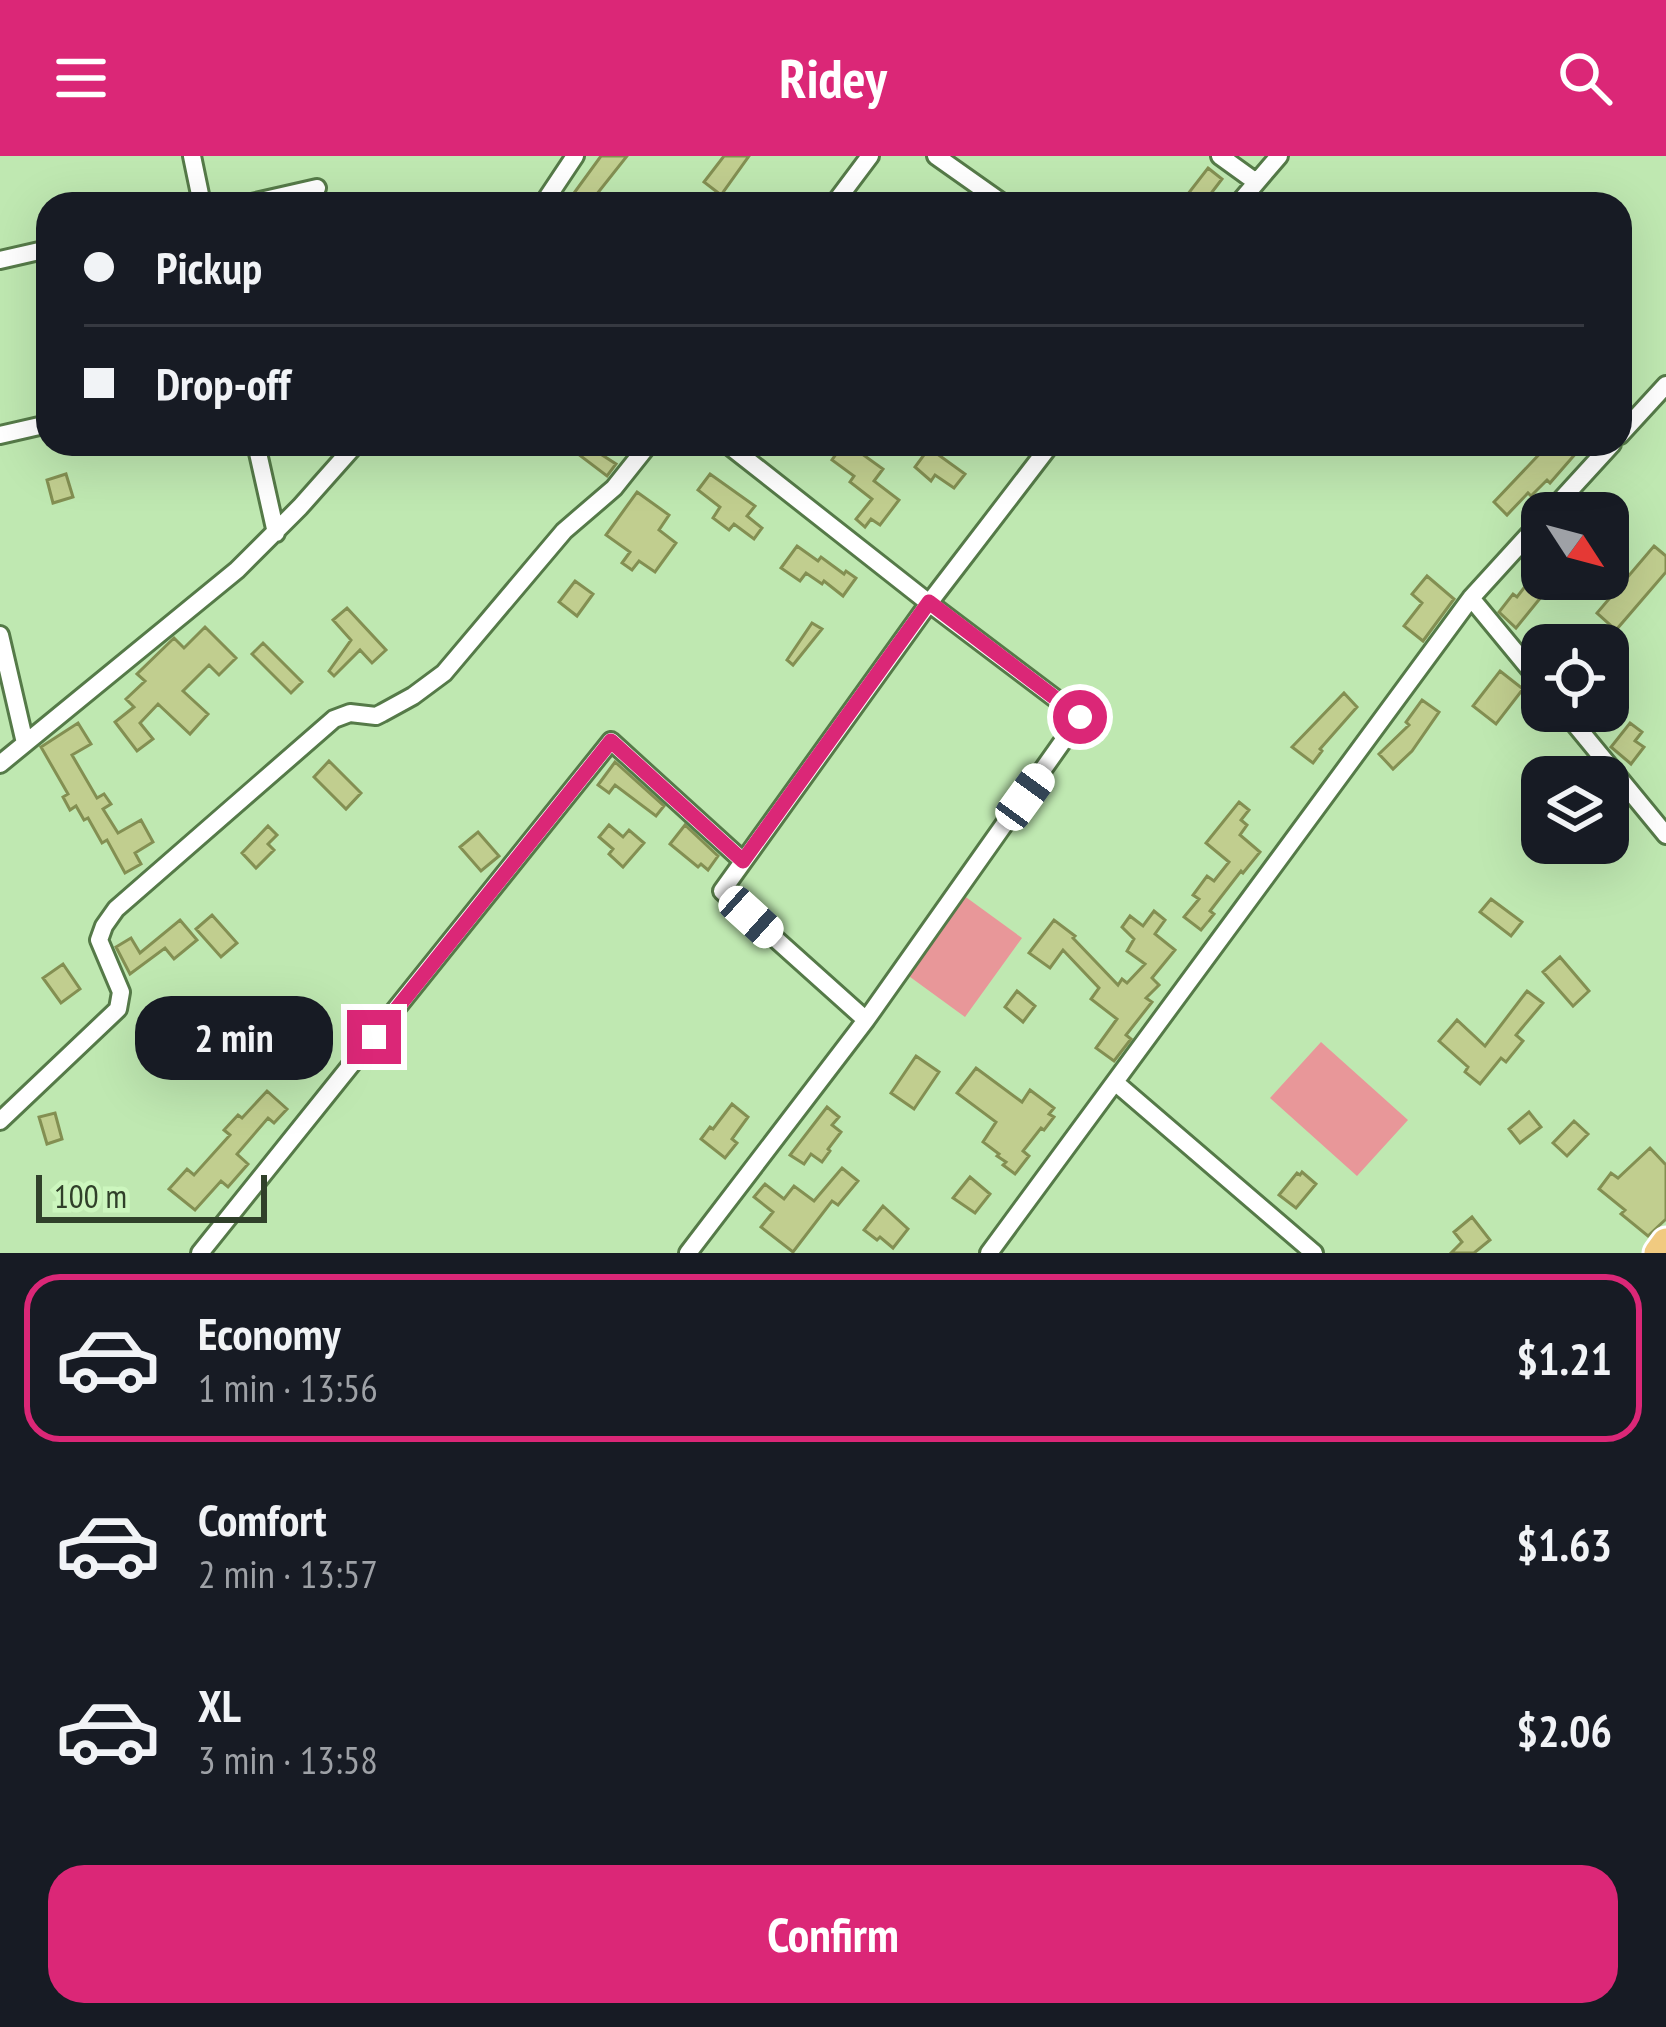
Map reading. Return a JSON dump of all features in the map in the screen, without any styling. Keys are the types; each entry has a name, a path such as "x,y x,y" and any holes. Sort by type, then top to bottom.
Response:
{"main road":[{"path":"1658,1253 1666,1242"}],"street":[{"path":"192,156 200,192"},
{"path":"551,192 575,156"},
{"path":"843,192 870,156"},
{"path":"936,156 987,192"},
{"path":"1220,156 1256,182"},
{"path":"1248,192 1279,156"},
{"path":"300,192 317,188"},
{"path":"0,260 36,252"},
{"path":"1632,422 1666,385"},
{"path":"0,435 36,427"},
{"path":"259,456 276,532"},
{"path":"0,764 237,570 345,456"},
{"path":"0,1121 118,1009 121,992 99,940 116,909 334,719 350,713 376,716 444,674 564,531 614,488 639,456"},
{"path":"688,1253 866,1020 1080,717 742,456"},
{"path":"866,1020 722,891 929,602 1042,456"},
{"path":"1568,492 1601,456"},
{"path":"988,1253 1471,598 1521,543"},
{"path":"1471,598 1521,659"},
{"path":"0,635 26,743"},
{"path":"1581,732 1666,835"},
{"path":"200,1253 611,741 743,861"},
{"path":"1116,1083 1314,1253"}],"shaded area":[{"path":"963,895 1022,938 965,1017 906,974"},
{"path":"1321,1042 1408,1120 1357,1176 1270,1098"}],"building":[{"path":"601,156 627,156 598,192 575,192"},
{"path":"724,156 749,156 723,192 704,182"},
{"path":"1208,168 1222,179 1212,192 1189,192"},
{"path":"581,456 604,456 616,464 607,476"},
{"path":"835,456 865,456 883,469 874,481 899,500 880,525 871,519 865,527 856,519 872,499 850,482 854,476 832,460"},
{"path":"923,456 940,456 965,474 954,488 935,475 931,481 915,467"},
{"path":"1538,456 1574,456 1550,483 1547,480 1535,492 1521,492 1521,500 1507,515 1494,502"},
{"path":"66,474 73,497 53,503 47,480"},
{"path":"710,474 755,506 747,516 762,528 754,539 734,524 729,530 713,518 720,507 698,490"},
{"path":"637,492 669,515 659,530 676,543 655,572 639,561 632,570 622,563 630,552 606,535"},
{"path":"797,546 856,578 843,596 824,581 806,573 800,581 781,568"},
{"path":"1654,546 1666,556 1666,572 1621,624 1609,624 1597,613 1608,600 1629,600 1629,575"},
{"path":"1427,576 1454,599 1423,641 1404,626 1422,603 1412,594"},
{"path":"575,581 593,594 577,616 559,602"},
{"path":"1521,592 1521,600 1539,600 1516,628 1499,612 1513,594 1517,597"},
{"path":"347,608 386,650 372,663 360,650 334,676 329,671 351,640 333,620"},
{"path":"812,623 822,629 793,665 787,660"},
{"path":"205,627 236,658 219,675 209,665 183,691 208,714 190,734 158,704 140,723 153,739 137,751 115,722 134,707 126,699 145,681 137,674 174,638 184,648"},
{"path":"263,643 302,682 291,693 252,654"},
{"path":"1500,671 1521,687 1496,724 1473,706"},
{"path":"1344,693 1357,707 1313,763 1292,747"},
{"path":"1422,700 1439,712 1393,769 1379,754 1409,725 1406,722"},
{"path":"78,723 91,744 72,755 97,798 104,794 111,804 103,809 118,833 141,820 153,842 135,853 141,864 125,873 88,818 84,820 76,806 70,810 63,797 68,794 41,747"},
{"path":"1629,724 1642,732 1635,741 1644,747 1631,764 1629,756 1611,747 1623,732 1629,732"},
{"path":"329,761 361,793 346,809 314,777"},
{"path":"615,762 664,806 656,816 615,785 609,793 598,785"},
{"path":"1239,802 1249,810 1241,820 1247,825 1240,835 1260,852 1210,911 1214,914 1201,930 1184,917 1199,899 1193,895 1207,876 1214,881 1229,862 1206,843"},
{"path":"609,825 623,837 629,830 644,843 623,867 599,837"},
{"path":"685,825 718,856 708,870 670,844"},
{"path":"268,826 277,835 268,844 274,850 256,868 242,853"},
{"path":"478,832 499,856 481,871 460,847"},
{"path":"1491,899 1522,922 1511,936 1480,912"},
{"path":"1154,911 1165,920 1155,934 1175,950 1152,978 1159,985 1146,998 1152,1002 1126,1035 1131,1039 1114,1061 1096,1048 1117,1019 1091,999 1099,988 1063,950 1050,968 1029,953 1054,920 1075,936 1118,985 1122,979 1127,983 1145,964 1127,951 1134,939 1122,927 1130,916 1143,926"},
{"path":"212,915 237,943 221,957 196,929"},
{"path":"180,920 197,940 174,959 165,948 130,974 116,947 131,938 140,953"},
{"path":"1560,957 1589,991 1573,1006 1543,972"},
{"path":"63,964 80,989 61,1003 43,978"},
{"path":"1017,991 1035,1006 1023,1022 1005,1007"},
{"path":"1527,991 1543,1003 1516,1035 1523,1041 1480,1084 1439,1041 1457,1020 1485,1046"},
{"path":"916,1056 939,1072 914,1109 891,1093"},
{"path":"976,1068 1022,1102 1030,1090 1054,1108 1049,1114 1054,1117 1023,1151 1029,1156 1015,1174 983,1142 996,1122 957,1093"},
{"path":"267,1091 287,1109 274,1123 268,1118 237,1154 248,1164 228,1187 221,1181 195,1210 169,1189 187,1169 194,1175 230,1135 224,1130"},
{"path":"732,1104 748,1117 725,1158 701,1139"},
{"path":"827,1107 839,1117 832,1125 841,1132 822,1162 811,1154 804,1164 790,1155"},
{"path":"1529,1112 1541,1127 1520,1143 1509,1129"},
{"path":"55,1113 62,1139 47,1144 39,1117"},
{"path":"1574,1121 1588,1134 1567,1156 1553,1143"},
{"path":"1650,1148 1666,1165 1666,1219 1648,1236 1599,1189 1611,1173 1618,1178"},
{"path":"842,1168 858,1181 838,1205 832,1201 793,1252 761,1227 773,1212 754,1197 765,1184 784,1199 794,1186 814,1201"},
{"path":"1302,1172 1316,1184 1296,1208 1279,1195"},
{"path":"970,1177 990,1194 975,1213 953,1198"},
{"path":"883,1206 908,1229 893,1248 864,1230"},
{"path":"1472,1217 1490,1240 1474,1253 1451,1253 1462,1242 1454,1232"}],"route":[{"path":"374,1037 611,741 743,861 929,602 1080,717"}]}
